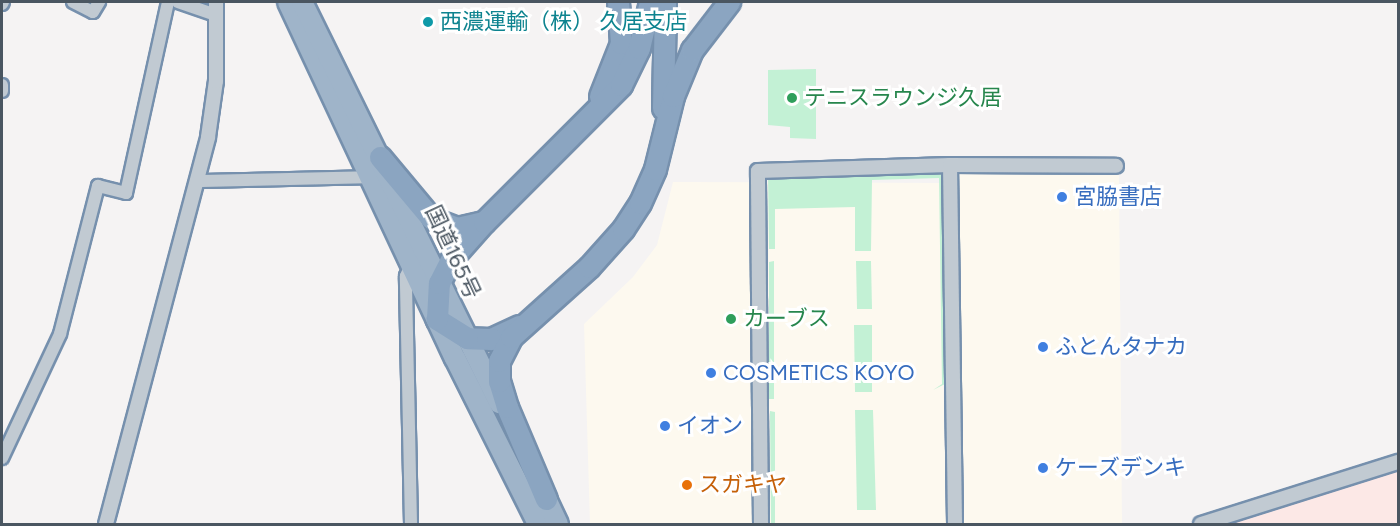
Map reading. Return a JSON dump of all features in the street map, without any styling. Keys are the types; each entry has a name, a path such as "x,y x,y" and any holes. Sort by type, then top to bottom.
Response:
{"highway":[{"name":"国道165号","path":"288,2 468,338 558,525"},
{"name":"国道165号","path":"302,2 376,167 412,262 437,319 538,525"},
{"path":"591,116 621,43 618,2"},
{"path":"650,2 632,64 621,84 484,222 452,258 439,283 437,319 468,338 500,337 524,322 558,296 624,229 640,203 655,169 662,136 692,50 729,2"},
{"path":"662,136 665,2"},
{"path":"376,167 431,218 456,228 484,222"},
{"path":"524,322 504,350 499,381 546,499"}],"street":[{"path":"73,2 93,12 99,2"},
{"path":"2,458 60,334 98,186 126,193 168,2"},
{"path":"106,525 214,106 217,6 178,2"},
{"path":"2,85 2,91"},
{"path":"761,525 758,171 950,165 1116,166"},
{"path":"950,165 955,524"},
{"path":"196,181 376,167"},
{"path":"411,525 406,276 412,262"},
{"path":"1201,525 1398,462"}],"shaded area":[{"path":"1030,172 1119,174 1122,524 963,524 957,174"},
{"path":"673,182 940,183 946,524 590,524 584,324 633,277 657,245"},
{"path":"1398,464 1398,524 1203,524"}],"green space":[{"name":"テニスラウンジ久居","path":"816,69 816,139 790,138 790,127 768,125 768,70"},
{"path":"947,170 951,378 945,378 945,384 933,390 942,384 939,178 872,180 871,251 855,251 855,207 775,209 775,249 769,249 768,174"},
{"path":"774,261 774,399 769,399 769,262"},
{"path":"856,261 871,261 872,309 857,309"},
{"path":"854,325 872,325 872,392 855,392"},
{"path":"855,410 873,410 876,510 857,510"},
{"path":"770,411 775,412 775,524 771,524"}],"place":[{"name":"西濃運輸（株） 久居支店","path":"428,22"},
{"name":"テニスラウンジ久居","path":"792,98"},
{"name":"宮脇書店","path":"1062,197"},
{"name":"カーブス","path":"731,319"},
{"name":"ふとんタナカ","path":"1043,347"},
{"name":"COSMETICS KOYO","path":"711,373"},
{"name":"イオン","path":"665,426"},
{"name":"ケーズデンキ","path":"1043,468"},
{"name":"スガキヤ","path":"687,485"}]}
